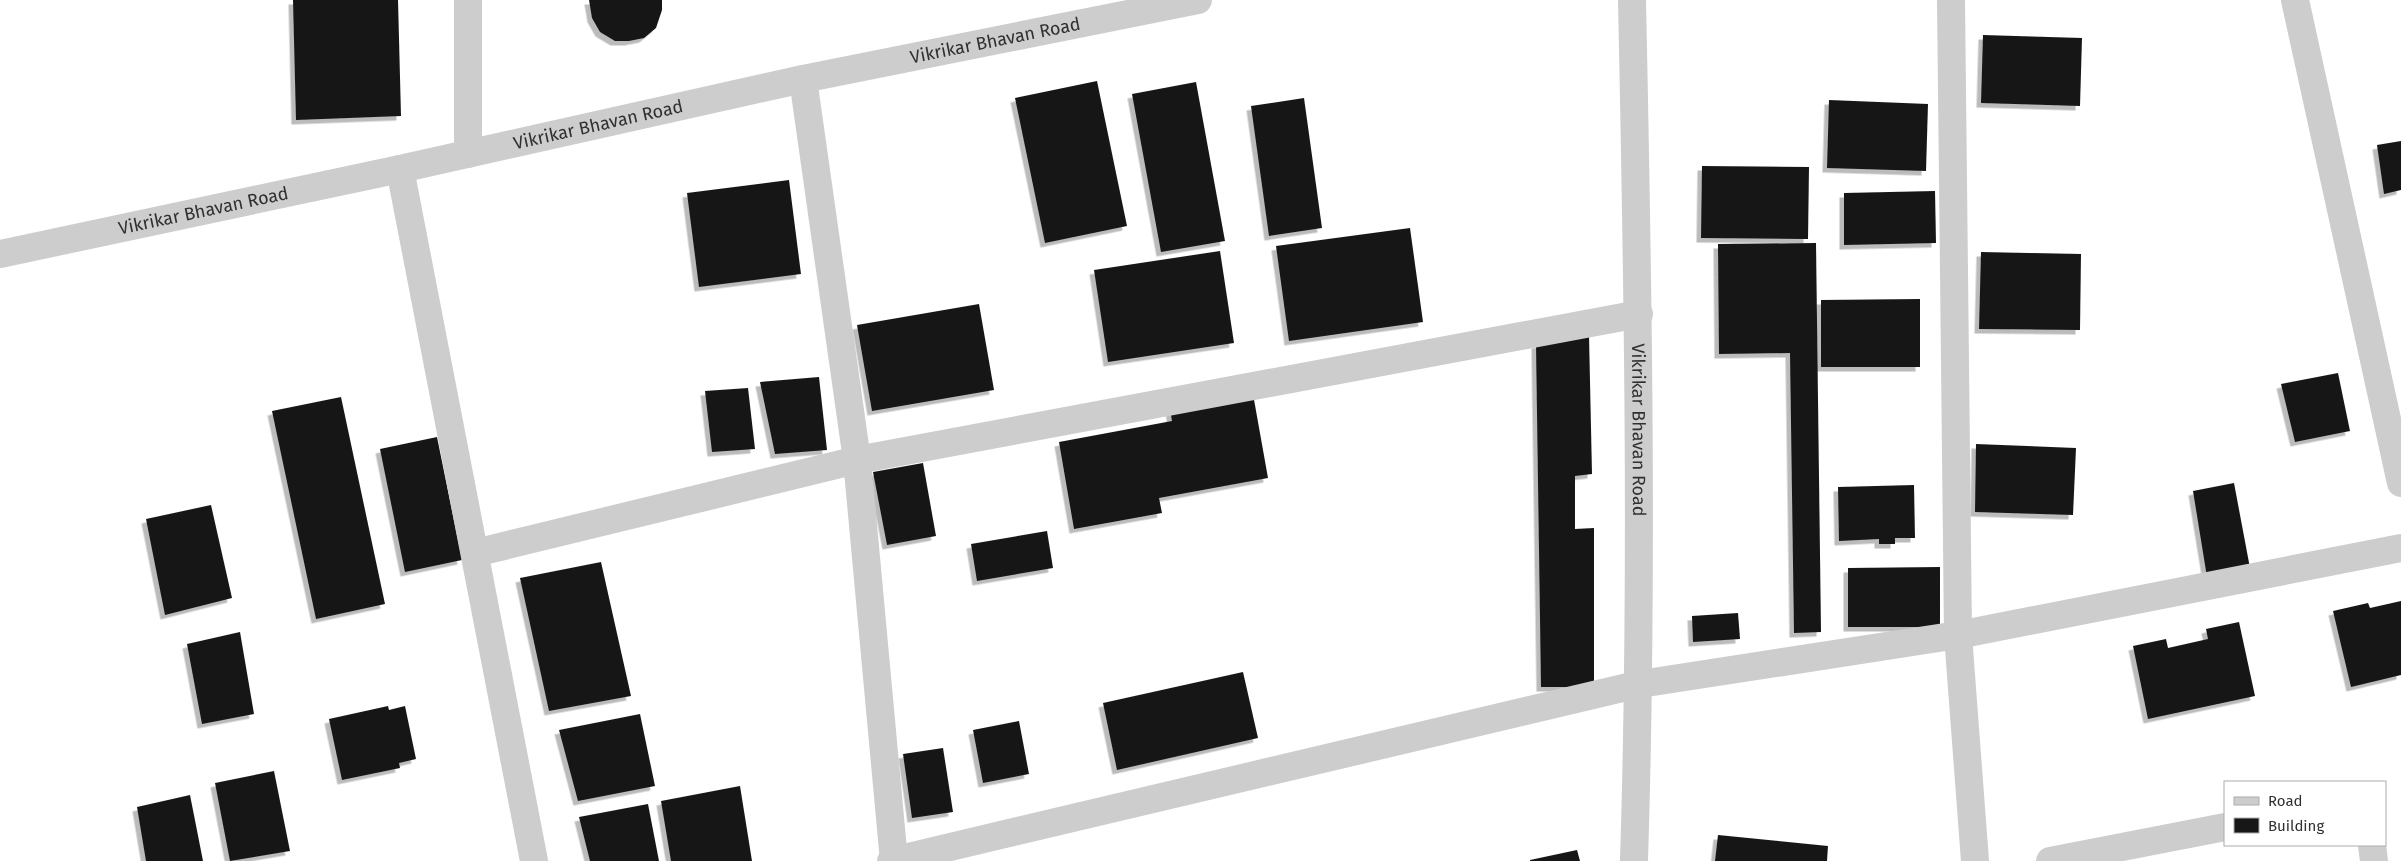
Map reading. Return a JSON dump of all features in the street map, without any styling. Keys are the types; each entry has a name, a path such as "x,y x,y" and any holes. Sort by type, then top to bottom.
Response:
{"street":[{"path":"468,0 468,154"},
{"name":"Vikrikar Bhavan Road","path":"0,254 400,169 803,79 1198,0"},
{"name":"Vikrikar Bhavan Road","path":"1632,0 1639,314 1640,684 1634,861"},
{"path":"1951,0 1958,635 1975,861"},
{"path":"2295,0 2401,483"},
{"path":"803,79 856,460 892,861 1640,684 1958,635 2401,548"},
{"path":"400,169 534,861"},
{"path":"475,553 856,460 1639,314"},
{"path":"2050,861 2224,827"},
{"path":"2372,846 2374,861"}],"building":[{"path":"293,0 398,0 401,116 296,120"},
{"path":"589,0 662,0 662,10 656,28 644,38 615,41 600,32 592,18"},
{"path":"1983,35 2082,38 2080,106 1981,103"},
{"path":"1097,81 1127,226 1045,243 1015,98"},
{"path":"1196,82 1225,241 1161,252 1132,94"},
{"path":"1304,98 1322,228 1269,236 1251,106"},
{"path":"1829,100 1928,104 1926,171 1827,168"},
{"path":"2401,141 2401,190 2384,194 2377,145"},
{"path":"1702,166 1809,167 1808,239 1701,238"},
{"path":"789,180 801,274 699,287 687,193"},
{"path":"1935,191 1936,243 1844,245 1844,193"},
{"path":"1410,228 1423,322 1289,341 1276,246"},
{"path":"1816,243 1821,632 1794,633 1790,353 1719,354 1718,244"},
{"path":"1220,251 1234,343 1108,362 1094,270"},
{"path":"1981,252 2081,254 2080,330 1979,329"},
{"path":"1920,299 1920,367 1821,367 1821,300"},
{"path":"979,304 994,390 872,411 857,325"},
{"path":"1589,335 1592,474 1575,476 1575,529 1594,528 1594,687 1541,687 1536,344"},
{"path":"2338,373 2350,431 2295,442 2281,384"},
{"path":"819,377 827,450 775,454 760,382"},
{"path":"748,388 755,449 712,452 705,391"},
{"path":"1253,394 1268,478 1159,498 1162,513 1074,529 1059,442 1172,421 1170,409"},
{"path":"341,397 385,604 316,619 272,411"},
{"path":"437,437 462,560 405,572 380,449"},
{"path":"1976,444 2076,448 2073,515 1975,512"},
{"path":"923,463 936,536 887,545 873,472"},
{"path":"2234,483 2250,568 2207,577 2193,491"},
{"path":"1914,485 1915,538 1895,538 1895,544 1879,544 1879,539 1839,541 1838,487"},
{"path":"211,505 232,598 165,615 146,519"},
{"path":"1047,531 1053,568 977,581 971,544"},
{"path":"601,562 631,696 549,711 520,578"},
{"path":"1940,567 1940,627 1848,627 1848,568"},
{"path":"2401,601 2401,675 2351,687 2333,611 2368,603 2370,608"},
{"path":"1738,613 1740,639 1693,642 1692,616"},
{"path":"2239,622 2255,696 2148,719 2133,646 2166,639 2168,648 2208,639 2206,629"},
{"path":"240,632 254,714 202,724 187,644"},
{"path":"1243,672 1258,738 1117,770 1103,703"},
{"path":"388,706 389,710 405,706 416,759 399,763 400,768 342,780 329,719"},
{"path":"640,714 655,786 578,801 559,730"},
{"path":"1019,721 1029,774 983,783 973,730"},
{"path":"943,748 953,812 912,818 903,754"},
{"path":"274,771 290,851 230,861 215,783"},
{"path":"740,786 752,861 671,861 661,801"},
{"path":"190,795 203,861 146,861 137,807"},
{"path":"648,804 659,861 590,861 579,817"},
{"path":"1718,835 1828,846 1827,861 1715,861"},
{"path":"1577,850 1580,861 1530,861 1530,860"}]}
